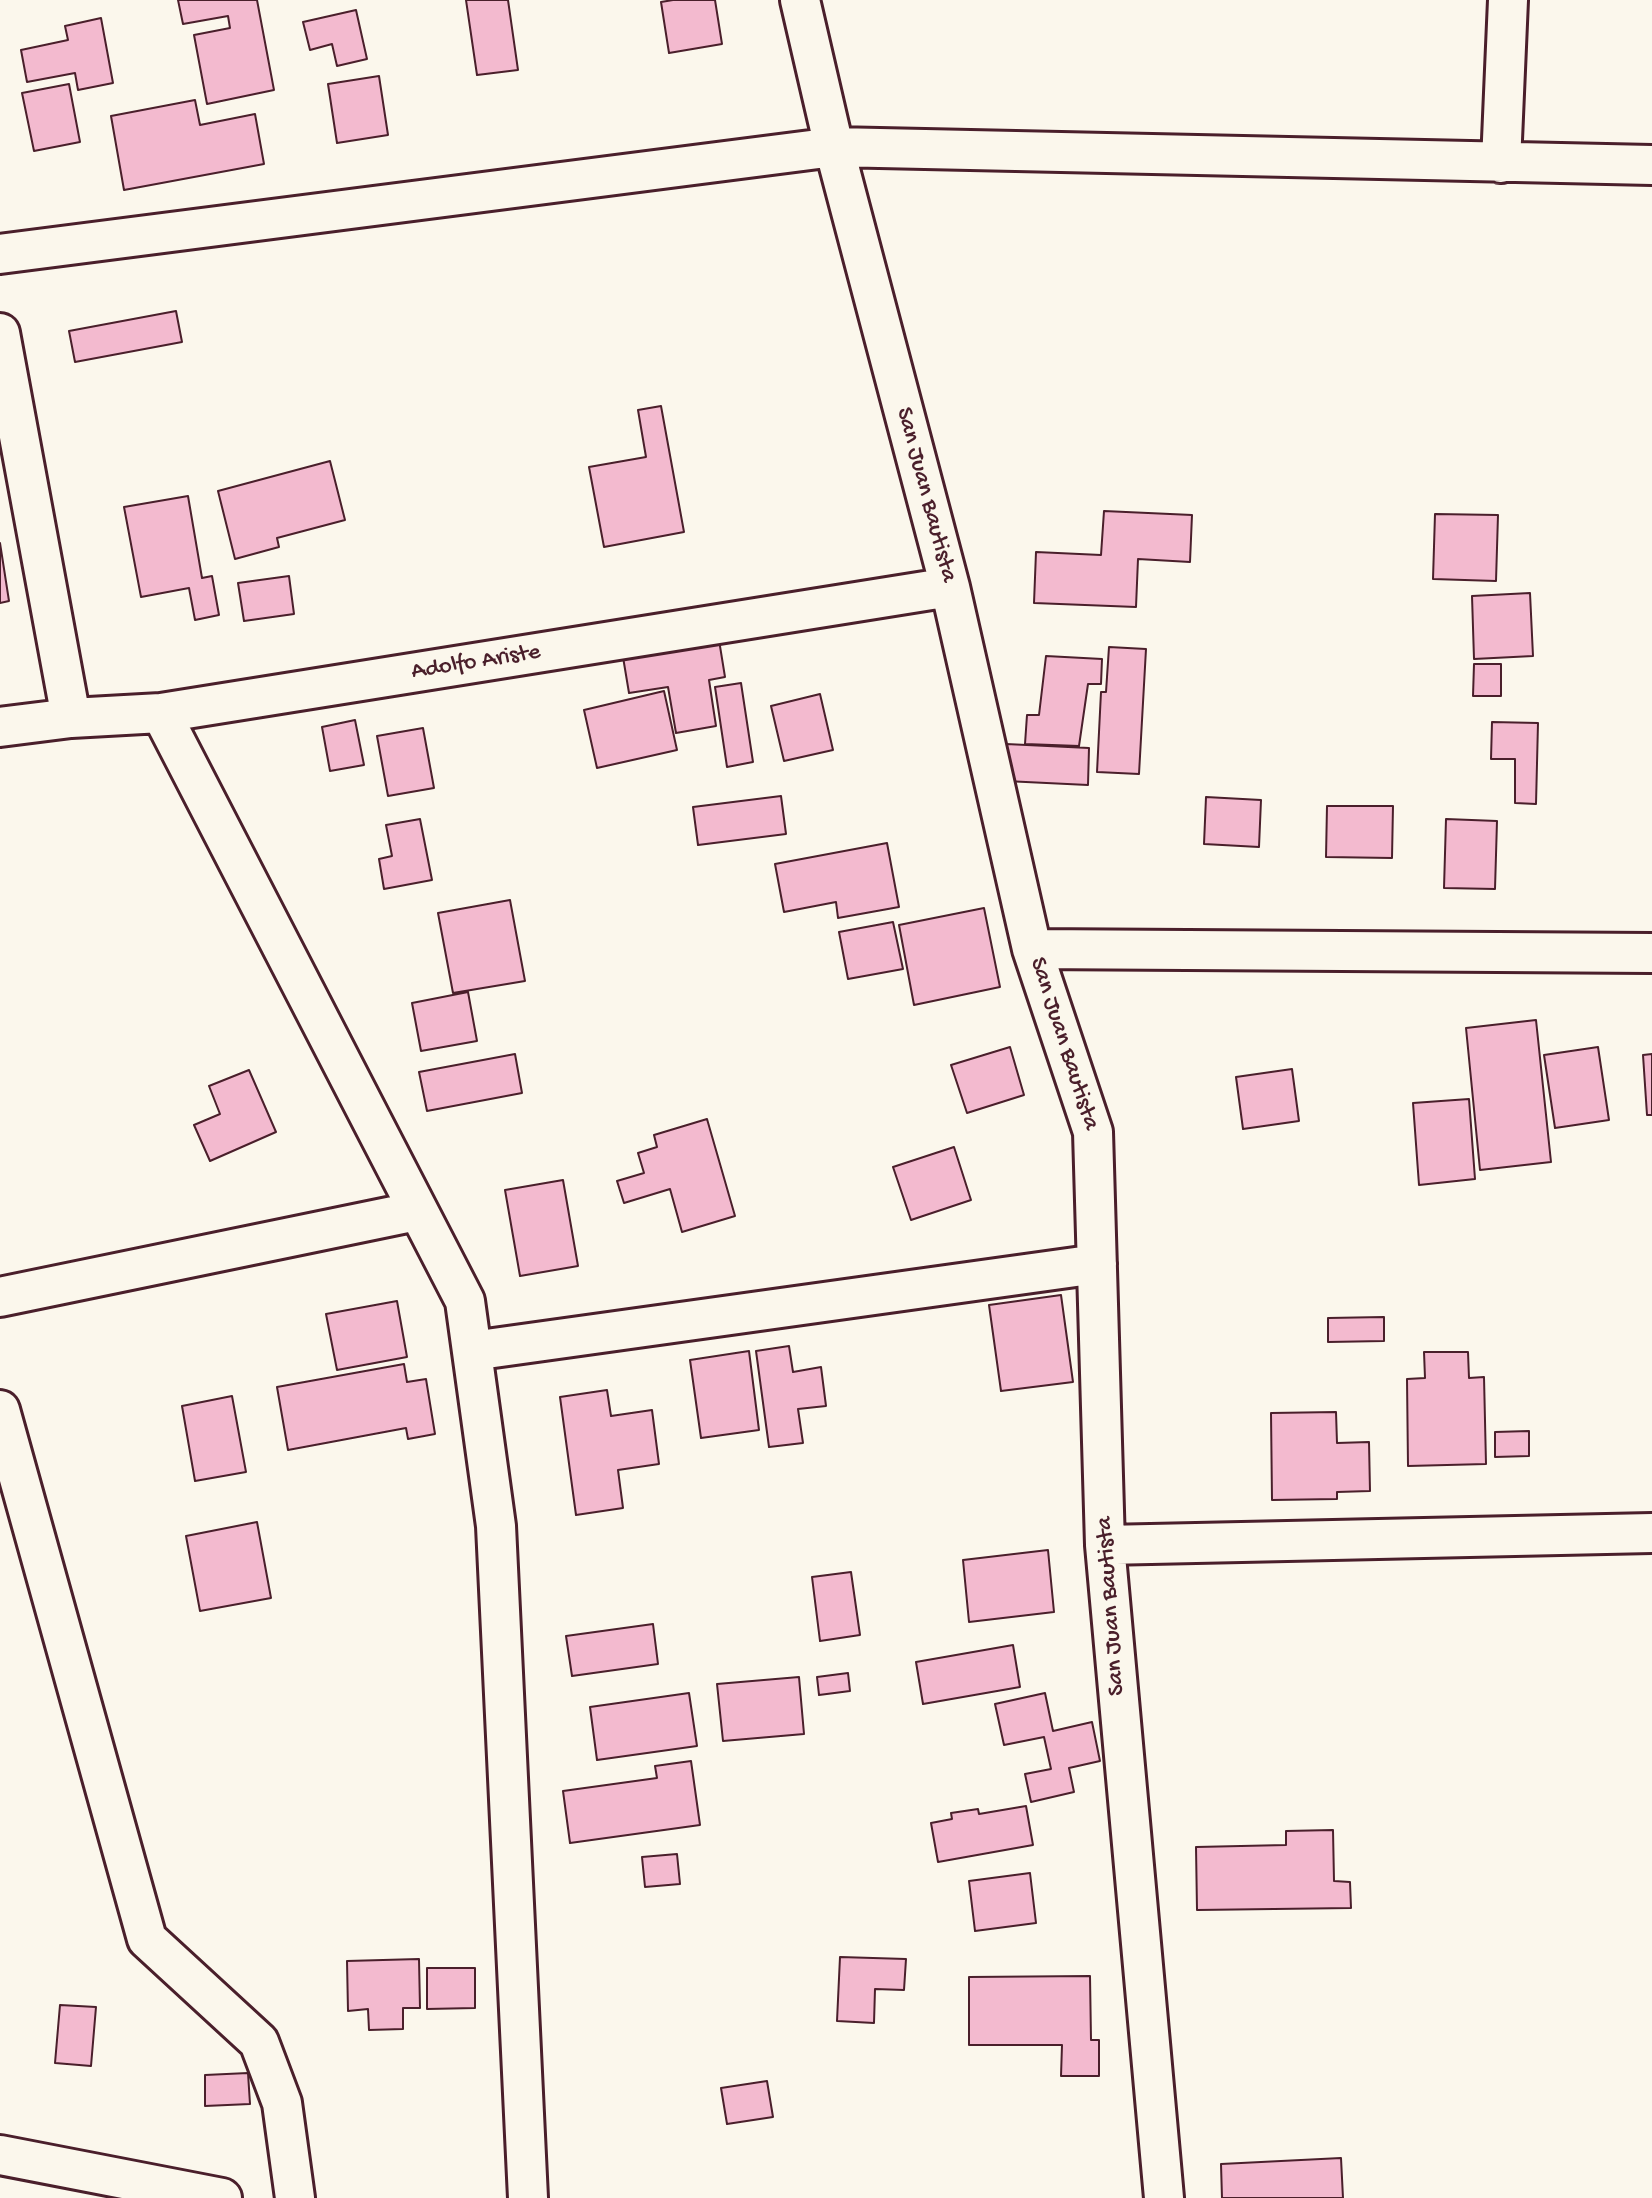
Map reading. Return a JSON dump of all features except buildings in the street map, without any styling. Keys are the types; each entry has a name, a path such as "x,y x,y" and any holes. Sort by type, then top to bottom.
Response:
{"street":[{"name":"San Juan Bautista","path":"800,0 834,147 950,587 1032,949 1093,1132 1105,1545 1164,2198"},
{"path":"1501,163 1508,0"},
{"path":"0,254 834,147 1652,166"},
{"path":"0,333 71,718"},
{"name":"Adolfo Ariste","path":"0,727 71,718 160,713 950,587"},
{"path":"160,713 465,1301 496,1526 528,2198"},
{"path":"1032,949 1652,953"},
{"path":"0,1297 417,1211"},
{"path":"472,1351 1097,1264"},
{"path":"0,1410 147,1939 259,2042 282,2103 295,2198"},
{"path":"1105,1545 1652,1533"},
{"path":"0,2155 222,2198"}]}
